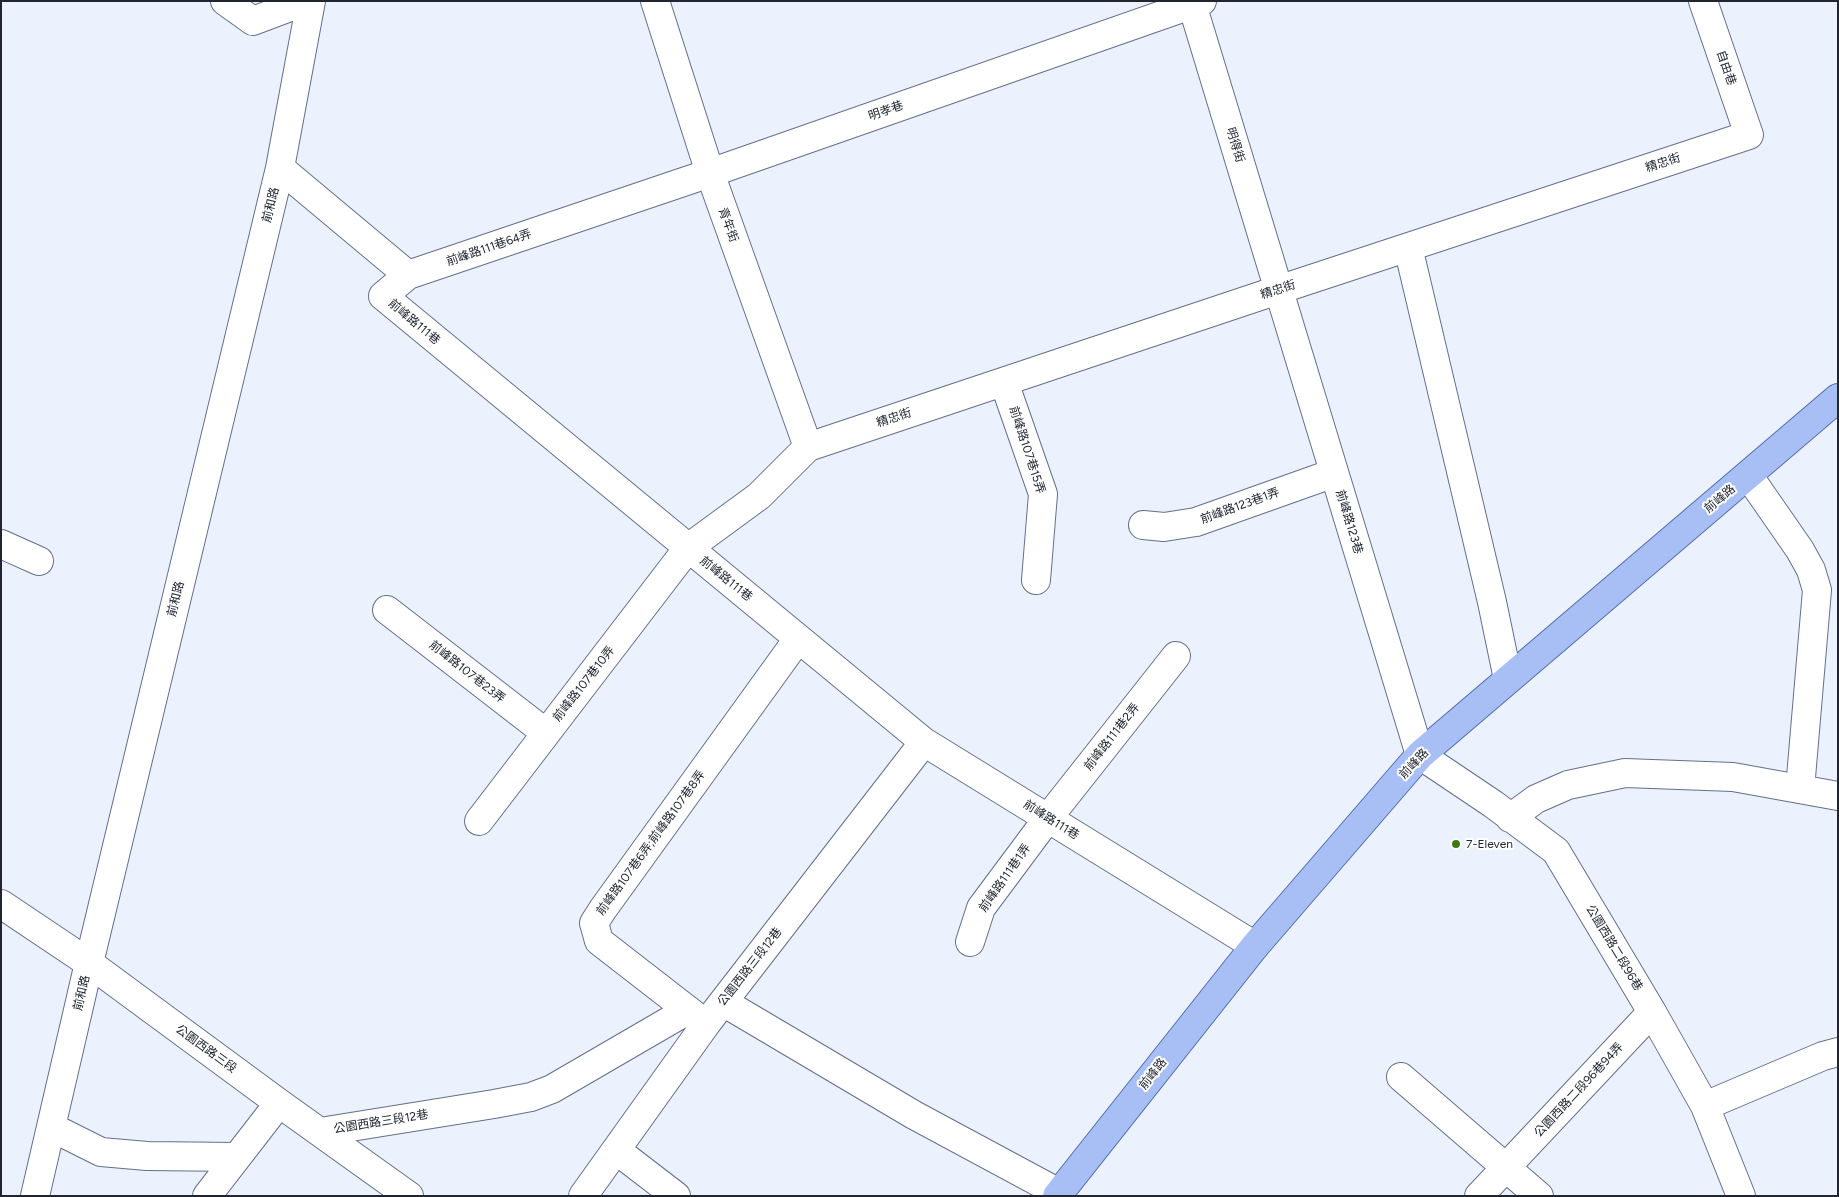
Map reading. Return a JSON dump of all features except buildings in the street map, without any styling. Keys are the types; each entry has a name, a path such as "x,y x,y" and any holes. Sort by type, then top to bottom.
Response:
{"main road":[{"name":"前峰路","path":"1058,1194 1255,946 1420,755 1838,398"}],"street":[{"path":"225,1 253,21 306,1"},
{"name":"前和路","path":"35,1196 280,168 311,1"},
{"name":"青年街","path":"655,1 710,173 808,447"},
{"name":"自由巷","path":"1703,1 1749,135"},
{"name":"明孝巷","path":"571,220 1195,2"},
{"name":"明得街","path":"1195,2 1278,290"},
{"name":"精忠街","path":"808,447 1749,135"},
{"path":"280,168 408,275"},
{"name":"前峰路111巷64弄","path":"408,275 571,220"},
{"path":"1408,247 1492,602 1508,679"},
{"name":"前峰路111巷","path":"408,275 383,296 924,742 1255,946"},
{"name":"前峰路123巷","path":"1278,290 1420,755"},
{"name":"前峰路107巷15弄","path":"1004,382 1043,494 1036,580"},
{"name":"前峰路107巷10弄","path":"479,821 688,548 759,496 808,447"},
{"name":"前峰路123巷1弄","path":"1143,525 1164,527 1196,522 1334,472"},
{"path":"1748,474 1800,550 1811,570 1817,590 1800,790"},
{"path":"1,544 39,561"},
{"name":"前峰路107巷23弄","path":"387,610 546,733"},
{"name":"前峰路107巷6弄;前峰路107巷8弄","path":"697,1017 599,941 594,923 798,639"},
{"name":"前峰路111巷2弄","path":"1048,818 1176,656"},
{"name":"公園西路三段12巷","path":"320,1132 531,1097 552,1089 697,1017 723,1002 924,742"},
{"name":"公園西路二段96巷","path":"1420,755 1493,804 1556,852 1706,1106 1741,1196"},
{"path":"1510,818 1536,799 1568,785 1625,773 1733,777 1838,796"},
{"name":"前峰路111巷1弄","path":"970,942 981,908 1048,818"},
{"name":"公園西路三段","path":"1,904 89,963 409,1196"},
{"path":"723,1002 914,1115 1058,1194"},
{"name":"公園西路二段96巷94弄","path":"1479,1196 1652,1012"},
{"name":"公園西路三段12巷","path":"583,1196 616,1150 697,1017"},
{"path":"1706,1106 1823,1056 1838,1052"},
{"path":"1401,1077 1539,1196"},
{"path":"207,1196 279,1103"},
{"path":"51,1127 101,1152 147,1156 237,1157"},
{"path":"616,1150 676,1196"}],"place":[{"name":"7-Eleven","path":"1456,844"}]}
